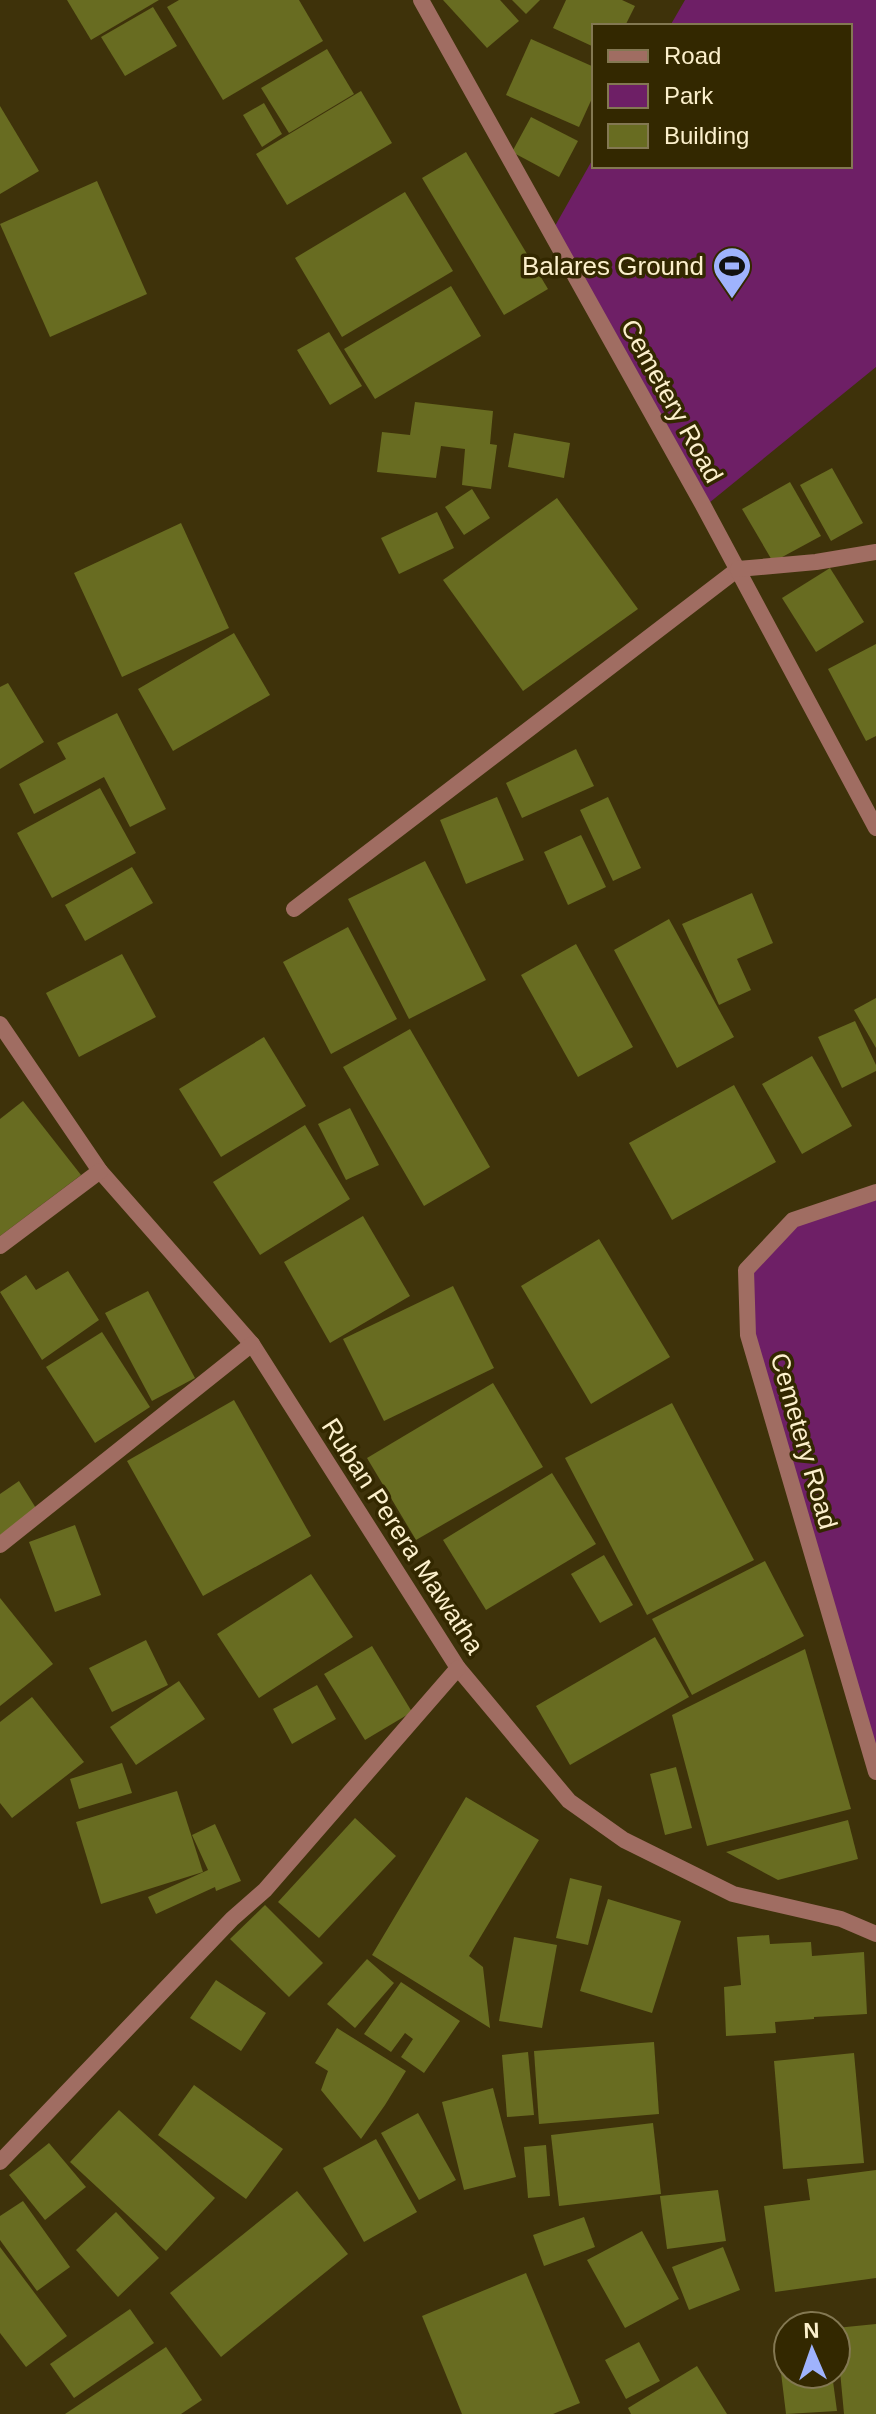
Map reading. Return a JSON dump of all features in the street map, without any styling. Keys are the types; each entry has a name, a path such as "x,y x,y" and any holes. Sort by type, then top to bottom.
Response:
{"street":[{"name":"Cemetery Road","path":"421,0 738,569 876,828"},
{"path":"294,909 738,569 816,562 876,552"},
{"name":"Ruban Perera Mawatha","path":"0,1024 100,1171 252,1344 458,1668 569,1801 624,1840 733,1894 841,1919 876,1934"},
{"path":"0,1246 100,1171"},
{"name":"Cemetery Road","path":"876,1192 793,1220 746,1270 748,1335 876,1772"},
{"path":"0,1545 252,1344"},
{"path":"0,2162 232,1919 265,1890 458,1668"}],"green space":[{"name":"Balares Ground","path":"685,0 876,0 876,367 704,507 551,233 592,161 592,168 852,168 852,24 671,24"},
{"path":"876,1192 876,1772 748,1335 746,1270 793,1220"}],"building":[{"path":"67,0 159,0 91,40"},
{"path":"179,0 299,0 323,41 223,100 167,7"},
{"path":"443,0 500,0 519,21 487,48"},
{"path":"512,0 540,0 526,14"},
{"path":"566,0 622,0 635,6 626,24 592,24 592,46 553,28"},
{"path":"153,7 177,46 125,76 101,37"},
{"path":"531,39 592,66 592,98 579,127 506,95"},
{"path":"327,49 354,94 289,133 261,88"},
{"path":"361,91 392,143 287,205 256,154"},
{"path":"264,103 282,134 262,147 243,115"},
{"path":"0,106 39,171 0,194"},
{"path":"531,117 578,141 559,177 512,152"},
{"path":"466,152 548,289 504,315 422,178"},
{"path":"97,181 147,294 50,337 0,224"},
{"path":"405,192 453,271 342,337 295,258"},
{"path":"451,286 481,336 375,399 344,349"},
{"path":"329,332 362,386 330,405 297,350"},
{"path":"415,402 493,411 490,444 497,445 491,489 462,485 465,449 441,446 436,478 377,472 382,432 410,435"},
{"path":"514,433 570,443 564,478 508,467"},
{"path":"832,468 863,523 831,541 800,485"},
{"path":"790,482 821,536 773,562 742,509"},
{"path":"472,489 490,518 464,535 445,507"},
{"path":"557,498 638,609 523,691 443,580"},
{"path":"437,512 454,548 399,574 381,538"},
{"path":"181,523 229,628 122,677 74,573"},
{"path":"830,568 864,622 816,652 782,598"},
{"path":"234,633 270,695 173,751 138,689"},
{"path":"876,644 876,736 866,741 828,669"},
{"path":"8,683 44,742 0,769 0,687"},
{"path":"117,713 166,809 130,827 104,777 34,814 19,784 66,759 57,743"},
{"path":"576,749 594,786 522,818 506,783"},
{"path":"100,788 136,853 52,898 17,833"},
{"path":"497,797 524,860 466,884 440,820"},
{"path":"608,797 641,868 613,881 580,810"},
{"path":"581,835 606,887 568,905 544,852"},
{"path":"425,861 486,980 409,1019 348,899"},
{"path":"132,867 153,903 85,941 65,905"},
{"path":"752,893 773,943 737,959 751,990 719,1005 682,924"},
{"path":"669,919 734,1037 677,1068 614,950"},
{"path":"348,927 397,1019 331,1054 283,962"},
{"path":"576,944 633,1047 578,1077 521,975"},
{"path":"122,954 156,1017 79,1057 46,993"},
{"path":"876,998 876,1048 854,1010"},
{"path":"855,1021 876,1071 842,1088 818,1037"},
{"path":"410,1029 490,1167 424,1206 343,1067"},
{"path":"264,1037 306,1106 221,1157 179,1089"},
{"path":"812,1056 852,1126 802,1154 762,1084"},
{"path":"734,1085 776,1162 672,1220 629,1143"},
{"path":"23,1101 81,1175 0,1236 0,1119"},
{"path":"350,1108 379,1165 346,1180 318,1124"},
{"path":"305,1125 350,1199 260,1255 213,1182"},
{"path":"363,1216 410,1296 330,1343 284,1262"},
{"path":"599,1239 670,1357 591,1404 521,1286"},
{"path":"68,1271 99,1320 42,1360 0,1292 26,1275 36,1290"},
{"path":"453,1286 494,1368 384,1421 343,1339"},
{"path":"148,1291 195,1378 152,1401 105,1313"},
{"path":"102,1332 150,1407 95,1443 46,1367"},
{"path":"493,1383 543,1467 416,1540 367,1458"},
{"path":"234,1400 311,1536 203,1596 127,1461"},
{"path":"672,1403 754,1560 647,1615 565,1458"},
{"path":"552,1473 596,1544 486,1610 443,1540"},
{"path":"19,1481 39,1513 0,1537 0,1494"},
{"path":"75,1525 101,1595 55,1612 29,1542"},
{"path":"604,1555 633,1605 600,1623 571,1574"},
{"path":"765,1561 804,1636 692,1695 652,1619"},
{"path":"311,1574 353,1637 259,1698 217,1634"},
{"path":"0,1598 53,1664 0,1706"},
{"path":"655,1637 689,1697 570,1765 536,1706"},
{"path":"146,1640 168,1685 112,1712 89,1668"},
{"path":"372,1646 412,1712 365,1740 324,1674"},
{"path":"805,1649 851,1809 707,1846 672,1715"},
{"path":"179,1681 205,1719 136,1765 110,1727"},
{"path":"317,1685 336,1719 292,1744 273,1709"},
{"path":"32,1697 84,1762 12,1818 0,1803 0,1722"},
{"path":"122,1763 132,1793 79,1809 70,1779"},
{"path":"676,1767 692,1828 665,1835 650,1774"},
{"path":"177,1791 203,1872 101,1904 76,1822"},
{"path":"466,1797 539,1840 469,1956 483,1967 490,2028 372,1955"},
{"path":"355,1818 396,1856 319,1938 278,1902"},
{"path":"848,1820 858,1859 778,1880 726,1852"},
{"path":"215,1824 241,1881 216,1891 215,1887 156,1914 148,1897 208,1870 192,1835"},
{"path":"570,1878 602,1886 588,1945 556,1938"},
{"path":"608,1899 681,1921 652,2013 580,1991"},
{"path":"265,1905 323,1963 289,1997 230,1939"},
{"path":"769,1935 770,1944 811,1942 812,1956 864,1952 867,2014 775,2022 776,2033 726,2036 724,1987 741,1985 737,1937"},
{"path":"514,1937 557,1945 542,2028 499,2021"},
{"path":"367,1959 394,1983 355,2028 327,2004"},
{"path":"216,1980 266,2013 241,2051 190,2018"},
{"path":"401,1982 460,2021 424,2073 401,2057 413,2039 405,2033 391,2052 364,2034"},
{"path":"337,2028 406,2071 361,2139 321,2090 328,2071 315,2063"},
{"path":"654,2042 659,2114 539,2124 534,2051"},
{"path":"528,2052 534,2115 507,2117 502,2055"},
{"path":"854,2053 864,2163 783,2169 774,2061"},
{"path":"194,2085 283,2149 246,2199 158,2135"},
{"path":"493,2088 516,2177 464,2190 442,2102"},
{"path":"119,2110 215,2198 166,2251 70,2162"},
{"path":"418,2113 456,2180 419,2200 381,2133"},
{"path":"653,2123 661,2194 559,2206 551,2135"},
{"path":"376,2139 417,2212 364,2242 323,2168"},
{"path":"49,2143 86,2187 45,2220 9,2175"},
{"path":"546,2145 550,2196 528,2198 524,2147"},
{"path":"876,2170 876,2278 775,2292 764,2206 810,2200 807,2179"},
{"path":"718,2190 726,2241 667,2249 660,2196"},
{"path":"297,2191 348,2254 221,2357 170,2293"},
{"path":"23,2201 70,2267 37,2291 0,2240 0,2216"},
{"path":"116,2212 159,2258 118,2297 76,2250"},
{"path":"584,2217 595,2247 544,2266 533,2235"},
{"path":"642,2231 679,2299 625,2328 587,2260"},
{"path":"0,2247 67,2336 26,2367 0,2333"},
{"path":"723,2247 740,2290 689,2310 672,2267"},
{"path":"526,2273 580,2403 553,2414 462,2414 422,2316"},
{"path":"130,2309 154,2343 74,2398 50,2364"},
{"path":"876,2324 876,2414 844,2414 842,2390 852,2390 852,2326"},
{"path":"639,2342 660,2381 626,2399 605,2360"},
{"path":"166,2347 202,2400 181,2414 65,2414"},
{"path":"697,2366 727,2414 631,2414 628,2408"},
{"path":"783,2390 834,2390 837,2411 786,2414"}],"place":[{"name":"Balares Ground","path":"732,300"}]}
